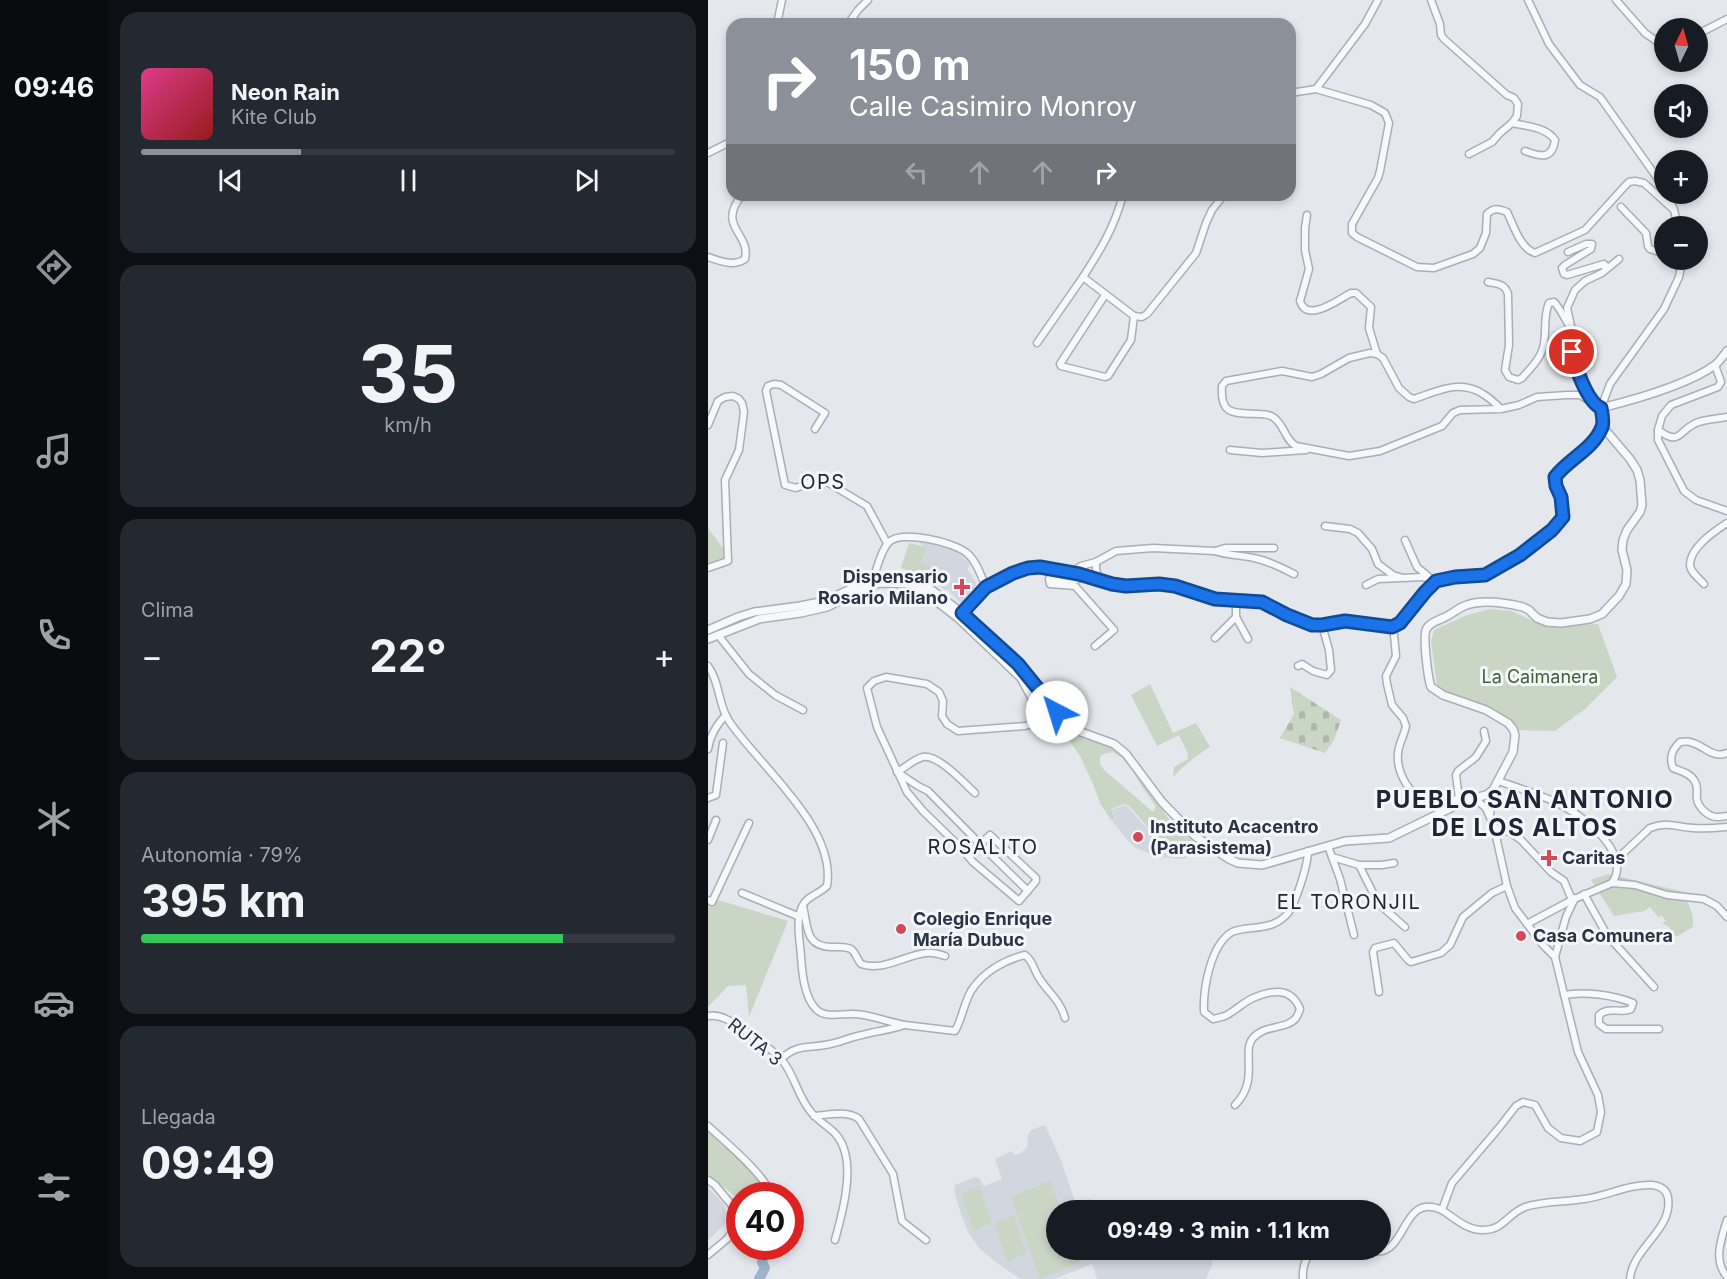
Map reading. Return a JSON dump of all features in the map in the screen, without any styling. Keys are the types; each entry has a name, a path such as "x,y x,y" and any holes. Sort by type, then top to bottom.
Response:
{"street":[{"path":"778,18 782,0"},
{"path":"852,18 868,0"},
{"path":"1316,89 1365,24 1378,0"},
{"path":"1431,0 1444,39 1507,95 1514,98 1518,104 1517,116 1512,123 1492,142 1469,154"},
{"path":"1528,0 1549,44 1580,85 1605,104 1654,173"},
{"path":"1616,0 1645,33 1654,39"},
{"path":"1708,29 1727,19"},
{"path":"1296,92 1316,89 1371,105 1385,113 1389,123 1380,171 1352,224 1352,233 1365,242 1417,267 1434,268 1473,254 1480,248 1486,233 1487,214 1491,210 1498,209 1507,212 1524,245 1535,253 1585,230 1629,182 1644,183 1674,210"},
{"path":"1512,123 1544,131 1555,140 1553,149 1544,156 1525,151"},
{"path":"708,153 726,144"},
{"path":"708,257 733,264 745,259 746,250 734,229 732,213 737,201"},
{"path":"1037,343 1106,242 1122,201"},
{"path":"1083,277 1134,316 1142,317 1148,314 1196,253 1209,216 1220,201"},
{"path":"1672,204 1676,216"},
{"path":"1621,207 1647,233 1648,246 1654,250"},
{"path":"1307,215 1305,250 1309,269 1300,301 1302,306 1306,310 1317,311 1348,294 1356,293 1371,307 1369,328 1377,354"},
{"path":"1568,252 1586,244 1592,244 1591,249 1562,268 1564,274 1604,264 1606,269"},
{"path":"1490,816 1493,790 1513,753 1515,735 1508,723 1486,710 1443,695 1431,687 1427,663 1426,629 1432,623 1466,605 1479,602 1523,607 1530,610 1537,618 1547,622 1577,622 1602,614 1619,596 1626,584 1627,570 1622,550 1623,540 1642,505 1637,470 1622,448 1602,426 1599,406 1582,380 1574,359 1567,308 1575,290 1619,259"},
{"path":"1599,406 1610,384 1664,309 1674,290 1679,270"},
{"path":"1488,282 1502,285 1508,294 1509,345 1505,370 1513,380 1522,378 1540,356 1545,340 1546,310 1549,303 1556,304 1572,332"},
{"path":"1105,295 1060,364 1061,366 1108,376 1131,340 1134,316"},
{"path":"1502,409 1483,394 1466,386 1456,386 1414,399 1408,397 1399,388 1383,358 1370,353 1349,358 1322,374 1312,377 1282,371 1226,381 1222,386 1221,399 1231,411 1269,415 1275,418 1289,441 1296,446 1349,456 1380,451 1442,426 1453,413 1460,410 1502,409 1537,397 1566,395 1580,395 1599,406 1668,387 1702,373 1714,365 1727,351"},
{"path":"1714,365 1721,382 1718,387 1671,405 1662,416 1658,440 1684,491 1696,500 1727,511"},
{"path":"815,429 825,413 781,385 768,386 766,391 785,485 796,488 810,481 825,481 861,501 871,511 888,543"},
{"path":"708,425 718,401 724,397 733,396 739,399 744,412 739,450 725,480 728,561 708,568"},
{"path":"1658,430 1668,437 1677,437 1694,423 1727,417"},
{"path":"1366,585 1378,579 1422,577 1435,580 1485,575 1514,559 1552,530 1563,517 1561,497 1555,477 1560,469 1585,450 1602,426"},
{"path":"1230,450 1286,453 1309,449"},
{"path":"1704,584 1690,565 1693,555 1699,545 1727,523"},
{"path":"1325,526 1350,529 1359,533 1372,549 1378,564 1393,575 1403,578"},
{"path":"874,578 888,543 896,538 934,540 955,546 968,554 986,587"},
{"path":"1405,540 1417,567 1422,573 1435,580"},
{"path":"1071,573 1081,566 1096,562 1116,551 1153,548 1215,551 1256,558 1294,574"},
{"path":"1215,551 1225,548 1274,548"},
{"path":"1096,562 1099,580"},
{"path":"962,613 986,587 1013,573 1040,567 1119,585 1159,584 1175,586 1215,599 1262,602 1312,625 1345,621 1392,627 1400,623 1435,580"},
{"path":"1084,576 1074,581 1049,579 1050,584 1074,586 1114,630 1095,646"},
{"path":"708,630 754,612 825,601 874,578 910,578 920,581 962,613 1018,664 1057,712 1062,719 1062,725"},
{"path":"708,639 759,619 827,607 867,587 880,584 909,584 922,590 958,618 1020,678 1045,721 1054,728 1062,725 1114,744 1126,754 1162,802 1195,837 1238,863 1262,865 1345,841 1389,838 1467,799"},
{"path":"1236,599 1236,617 1248,639"},
{"path":"1215,638 1236,617"},
{"path":"1298,666 1306,665 1313,671 1327,675 1331,670 1329,650 1322,625"},
{"path":"1392,627 1396,656 1386,676 1392,705 1403,718 1406,726 1398,752 1398,760 1401,772 1413,793 1421,799 1432,801 1467,799 1486,795 1493,790"},
{"path":"718,635 750,674 775,695 803,710"},
{"path":"708,666 728,720 806,814 820,842 828,870 827,886 807,899 802,906 799,933 802,966 809,997 817,1011 826,1014 855,1014 955,1031 961,1021 970,992 990,969 1025,955 1031,959 1038,976 1063,1009 1065,1018"},
{"path":"980,844 990,835 1036,878 1019,901 973,862 907,792 877,727 867,688 874,681 886,677 927,684 939,692 943,701 942,716 947,724 958,731 1026,726 1045,721"},
{"path":"1045,721 1046,714 1052,711 1057,712"},
{"path":"708,749 719,722 726,715"},
{"path":"1442,1210 1452,1183 1516,1106 1523,1102 1535,1105 1548,1128 1561,1138 1580,1141 1597,1132 1601,1112 1598,1095 1578,1052 1555,957 1515,908 1507,886 1490,816 1486,808 1467,799 1456,776 1458,771 1476,757 1486,741 1484,730"},
{"path":"1727,753 1715,755 1690,742 1680,742 1674,748 1671,762 1673,768 1690,775 1695,781 1698,789 1697,801 1701,808 1716,817 1727,816"},
{"path":"708,798 716,795 723,743"},
{"path":"897,772 921,758 930,757 940,762 975,793"},
{"path":"897,772 928,791 1028,891"},
{"path":"1498,781 1561,804 1588,824 1608,844 1617,859 1612,883"},
{"path":"708,840 716,820"},
{"path":"708,900 712,902 749,824"},
{"path":"1617,859 1655,826 1670,824 1692,828 1727,827"},
{"path":"1494,827 1510,832 1521,840 1551,872 1564,881 1573,899 1555,957"},
{"path":"1328,846 1340,879 1354,935"},
{"path":"1235,1104 1241,1099 1249,1082 1249,1044 1253,1038 1263,1030 1287,1024 1296,1018 1300,1009 1296,1000 1283,992 1269,993 1250,999 1224,1016 1213,1019 1204,1012 1203,997 1213,956 1222,941 1233,932 1274,924 1288,914 1305,870 1308,851"},
{"path":"1332,857 1359,865 1394,863"},
{"path":"1359,865 1378,903 1405,927"},
{"path":"1527,924 1573,899 1612,883 1635,885 1667,895 1704,899 1717,906 1727,917"},
{"path":"1379,992 1373,952 1375,948 1394,943 1411,962 1441,953 1450,945 1463,917 1492,893 1507,886"},
{"path":"742,893 800,917"},
{"path":"1584,894 1607,935 1654,987"},
{"path":"802,906 810,936 814,942 825,947 846,947 854,951 861,964 869,967 924,953 945,956"},
{"path":"1564,995 1599,994 1633,1003 1632,1009 1628,1011 1606,1010 1599,1015 1599,1024 1606,1029 1659,1029"},
{"name":"RUTA 3","path":"708,1016 724,1017 781,1059 805,1105 814,1116 839,1136 845,1150 847,1166 845,1191 835,1240"},
{"path":"781,1059 788,1052 801,1047 834,1044 904,1024"},
{"path":"814,1116 846,1114 859,1119 893,1174 902,1221 926,1240"},
{"path":"708,1126 764,1182"},
{"path":"708,1180 726,1198"},
{"path":"1391,1247 1407,1220 1420,1209 1427,1207 1442,1210 1472,1230 1483,1231 1496,1229 1513,1213 1526,1207 1585,1199 1639,1186 1654,1185 1667,1192 1669,1199 1664,1220 1636,1260 1630,1279"},
{"path":"1727,1220 1719,1250 1719,1264 1727,1277"},
{"path":"708,1254 726,1240"},
{"path":"1303,1279 1306,1260"}],"shaded area":[{"path":"934,540 968,560 970,566 967,568 977,584 962,604 947,589 914,573 918,570 924,546 920,544 921,542"},
{"name":"Instituto Acacentro (Parasistema)","path":"1124,805 1149,831 1157,846 1167,853 1181,855 1201,848 1184,859 1158,857 1136,848 1113,822 1116,819 1112,810"},
{"path":"1045,1125 1060,1158 1075,1200 1046,1200 1046,1260 1212,1260 1206,1279 1097,1279 1092,1264 1054,1279 1023,1279 997,1263 979,1248 968,1232 961,1214 954,1191 955,1185 975,1177 979,1178 984,1186 1002,1179 995,1159 1012,1151 1014,1155 1020,1154 1027,1147 1031,1130"},
{"path":"708,1188 723,1203 726,1212 725,1224 708,1240"}],"green space":[{"path":"708,528 732,560 708,565"},
{"path":"909,543 926,547 921,563 931,567 928,577 901,568"},
{"name":"La Caimanera","path":"1489,609 1511,611 1543,625 1598,624 1617,677 1585,709 1555,731 1518,730 1500,713 1450,694 1437,685 1431,641 1434,630 1465,616"},
{"path":"1150,684 1173,733 1196,723 1210,747 1173,777 1174,767 1188,759 1179,735 1157,746 1131,695"},
{"path":"1290,687 1341,720 1334,740 1325,753 1280,738 1294,714"},
{"path":"1061,728 1098,740 1116,749 1128,762 1113,752 1103,754 1100,757 1100,764 1104,770 1153,812 1156,807 1137,779 1131,765 1168,818 1199,846 1180,853 1164,850 1128,805 1124,804 1111,809 1115,819 1112,821 1101,805 1080,756"},
{"path":"1608,874 1685,892 1684,897 1692,912 1693,927 1676,937 1669,927 1662,923 1666,921 1662,916 1658,917 1650,907 1644,911 1614,916 1591,880"},
{"path":"708,897 788,921 749,1017 746,985 728,986 708,1007"},
{"path":"708,1130 746,1165 760,1182 726,1182 726,1189 708,1175"},
{"path":"1050,1181 1057,1200 1046,1200 1046,1260 1079,1260 1080,1262 1040,1279 1011,1197"},
{"path":"979,1186 992,1222 974,1231 961,1194"},
{"path":"1014,1215 1026,1253 1007,1262 994,1223"}],"waterway":[{"path":"759,1279 765,1268 762,1260"}],"place":[{"name":"Dispensario Rosario Milano","path":"962,587"},
{"name":"Instituto Acacentro (Parasistema)","path":"1138,837"},
{"name":"Caritas","path":"1549,858"},
{"name":"Colegio Enrique María Dubuc","path":"901,929"},
{"name":"Casa Comunera","path":"1521,936"}],"district":[{"name":"OPS","path":"823,482"},
{"name":"PUEBLO SAN ANTONIO DE LOS ALTOS","path":"1525,814"},
{"name":"ROSALITO","path":"983,847"},
{"name":"EL TORONJIL","path":"1349,902"}],"route":[{"path":"1057,712 1018,664 962,613 986,587 1013,573 1040,567 1079,574 1112,584 1126,586 1159,584 1175,586 1215,599 1262,602 1312,625 1345,621 1392,627 1400,623 1436,581 1485,575 1503,566 1552,530 1563,517 1561,497 1555,477 1560,469 1579,456 1591,443 1602,426 1601,408 1596,405 1582,380 1572,352"}]}
